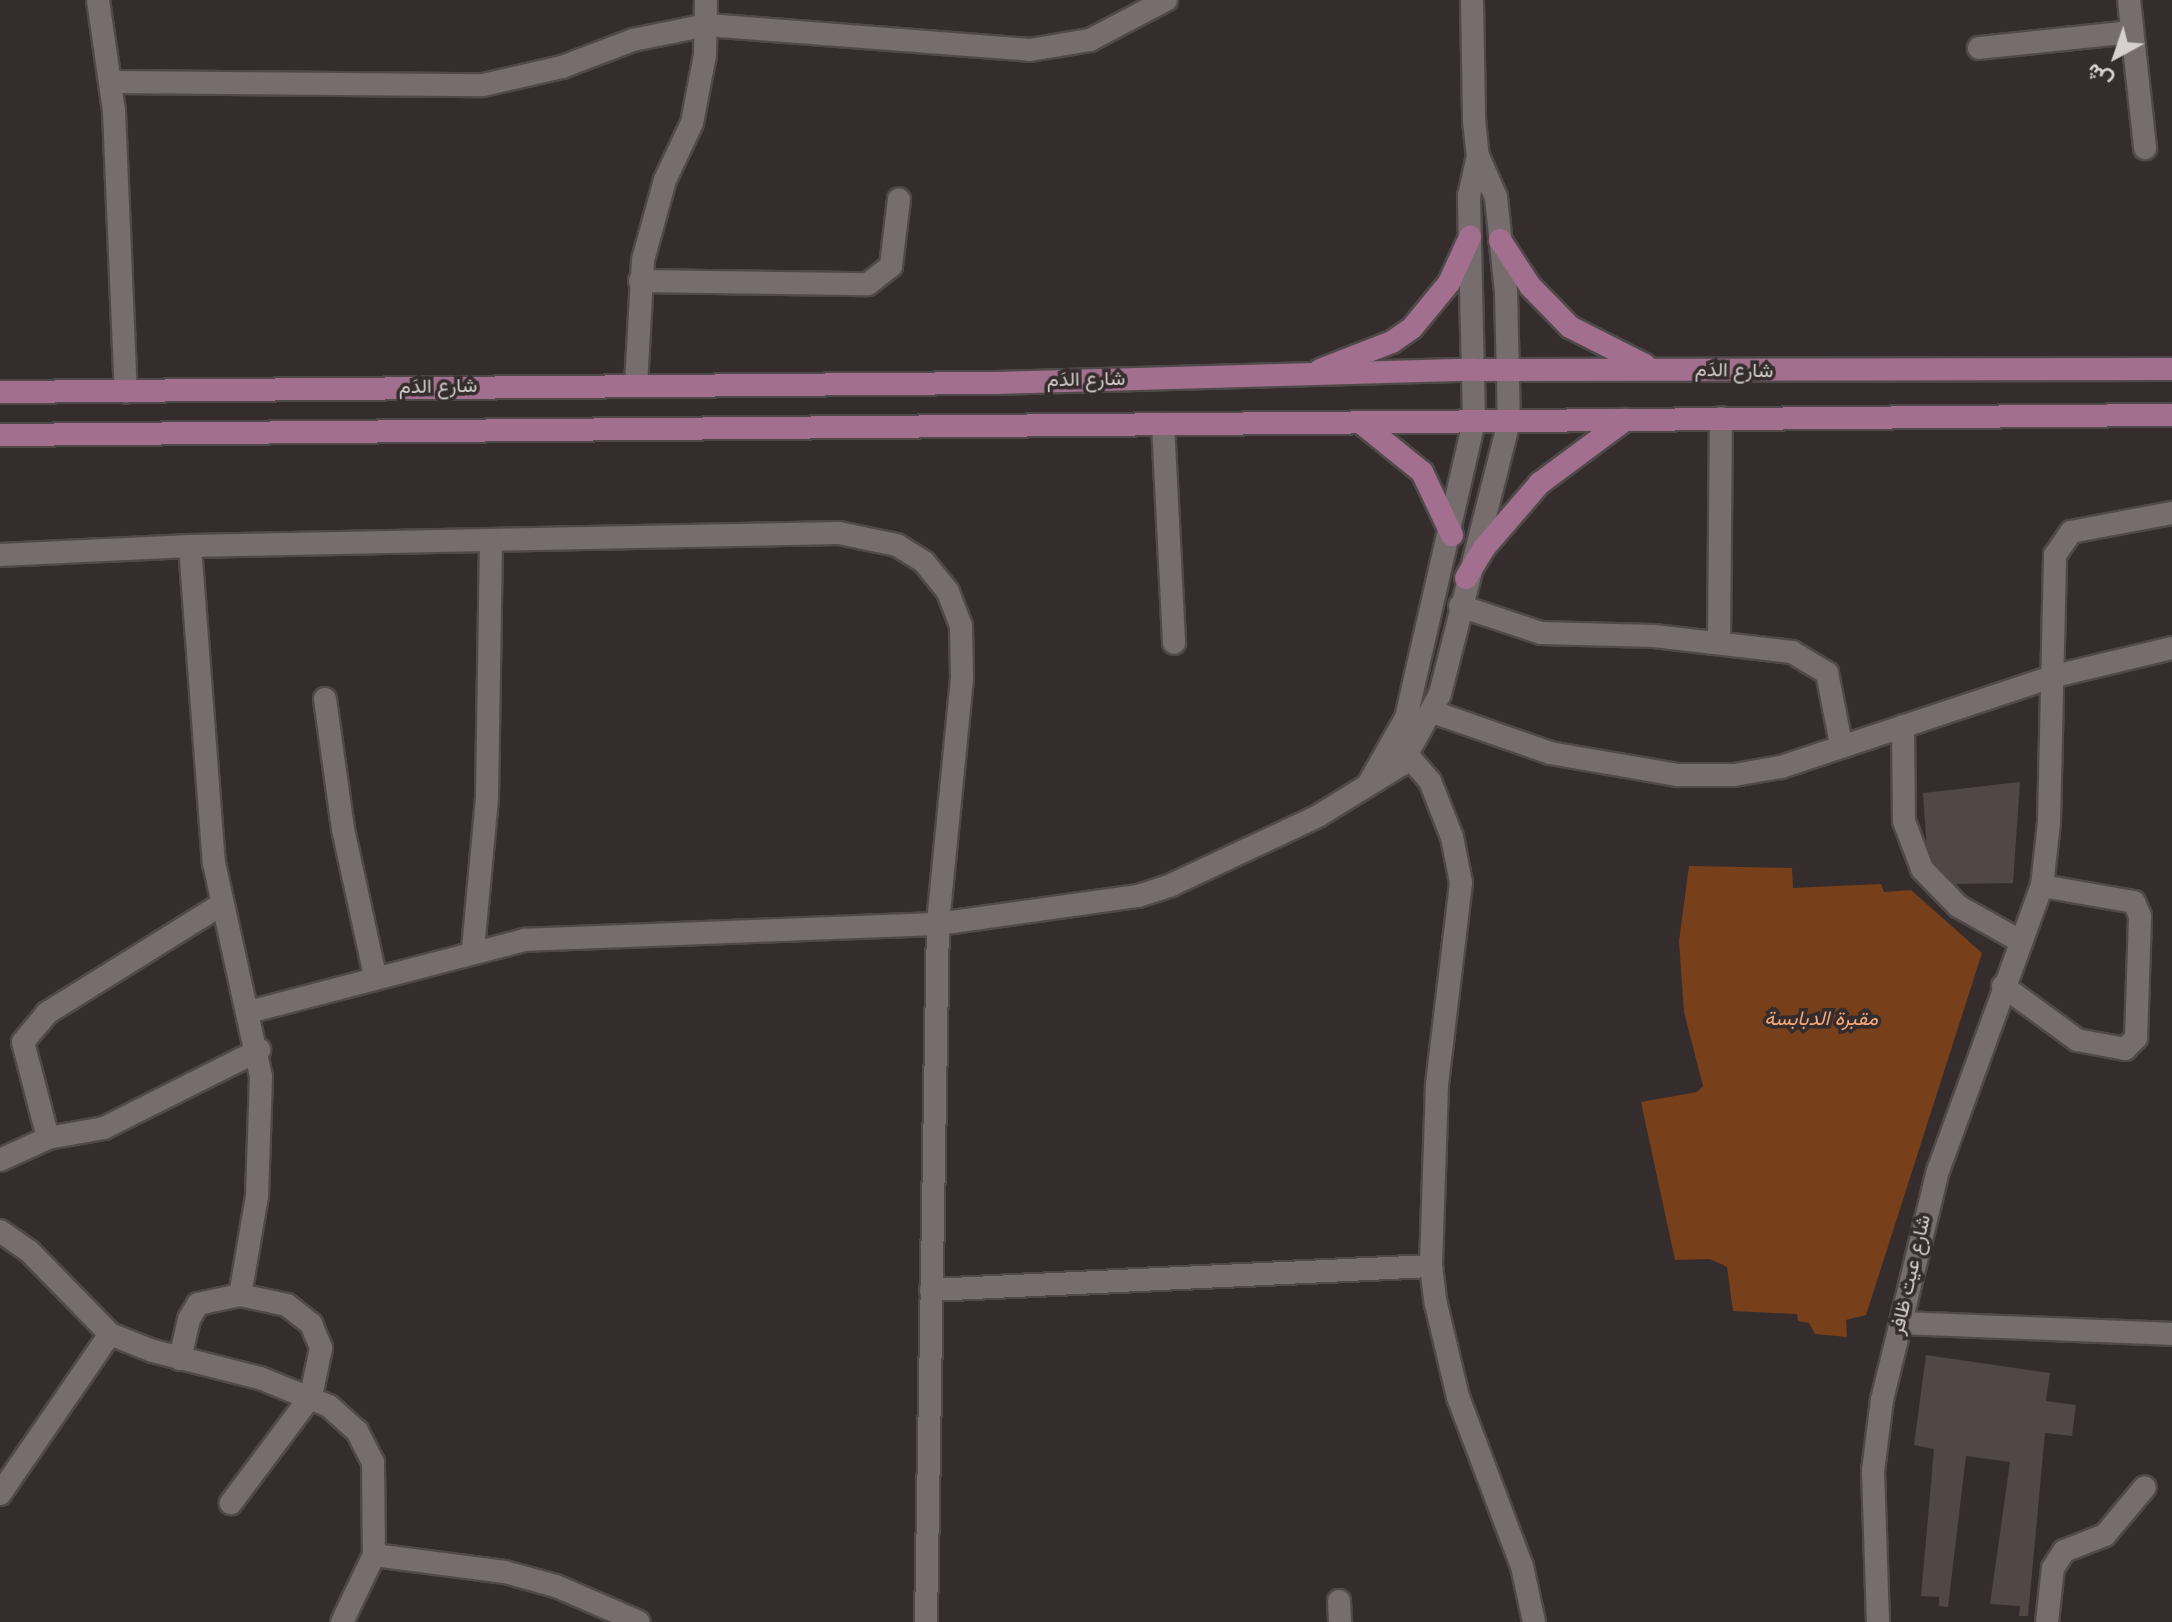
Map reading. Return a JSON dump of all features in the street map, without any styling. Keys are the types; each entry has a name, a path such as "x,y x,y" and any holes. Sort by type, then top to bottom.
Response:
{"main road":[{"path":"1301,377 1392,342 1412,328 1449,283 1470,237"},
{"path":"1500,240 1530,286 1570,327 1657,369"},
{"name":"شارع الدَم","path":"0,392 1301,377 1475,370 1657,369 1741,374 2172,369"},
{"path":"0,435 2172,415"},
{"path":"1466,578 1540,483 1569,456 1628,418"},
{"path":"1360,422 1422,472 1452,535"}],"street":[{"path":"98,0 112,82 126,392"},
{"path":"636,385 640,281 652,215 692,123 707,25 706,0"},
{"path":"112,82 483,85 562,67 633,40 707,25 1030,50 1090,40 1166,0"},
{"path":"1402,748 1452,535 1474,420 1469,196 1478,156 1472,0"},
{"path":"2129,0 2130,32 2145,148"},
{"path":"1979,48 2130,32"},
{"path":"249,1012 473,949 525,940 938,924 1138,896 1218,864 1364,791 1433,712 1509,421 1509,371 1496,197 1478,156"},
{"path":"640,281 868,284 882,278 891,266 899,199"},
{"path":"1719,642 1721,418"},
{"path":"1163,424 1174,643"},
{"name":"شارع عيت ظافر","path":"1878,1622 1875,1438 1938,1171 2042,886 2049,823 2053,569 2059,542 2087,526 2172,513"},
{"path":"0,555 190,546 839,533 897,545 924,562 948,592 961,626 955,768 938,924 926,1622"},
{"path":"473,949 488,785 491,542"},
{"path":"190,546 204,756 222,904 259,1050 257,1196 240,1295"},
{"path":"1460,606 1541,633 1719,642 1792,652 1821,667 1830,682 1841,744"},
{"path":"1433,712 1550,753 1693,776 1781,767 1841,744 2051,677 2172,648"},
{"path":"325,699 343,829 375,976"},
{"path":"1903,726 1904,821 1922,869 1958,906 2022,942"},
{"path":"1402,748 1430,781 1452,837 1461,883 1437,1084 1431,1266 1458,1397 1522,1566 1534,1622"},
{"path":"2003,986 2077,1040 2125,1049 2136,1038 2140,916 2134,902 2042,886"},
{"path":"48,1138 23,1042 47,1013 222,904"},
{"path":"0,1160 48,1138 104,1128 259,1050"},
{"path":"0,1231 29,1251 110,1334 180,1359 311,1396 357,1431 373,1462 374,1555 342,1622"},
{"path":"931,1290 1431,1266"},
{"path":"180,1359 189,1319 198,1304 240,1295 287,1305 311,1324 321,1348 311,1396 231,1503"},
{"path":"1901,1323 2172,1334"},
{"path":"0,1494 8,1469 110,1334"},
{"path":"2047,1622 2053,1568 2064,1551 2105,1535 2145,1487"},
{"path":"374,1555 505,1572 556,1586 639,1622"}],"green space":[{"name":"مقبرة الدبابسة","path":"1689,866 1792,868 1793,888 1881,884 1884,892 1911,890 1982,953 1866,1315 1846,1320 1847,1337 1815,1334 1809,1323 1798,1321 1797,1314 1733,1311 1727,1267 1710,1259 1675,1260 1641,1102 1697,1092 1703,1086 1684,1012 1679,941"}],"building":[{"path":"2020,782 2013,883 1951,884 1928,866 1923,793"},
{"path":"1926,1355 2050,1373 2046,1401 2076,1405 2072,1436 2045,1433 2028,1616 2019,1616 2020,1606 1990,1604 2010,1462 1966,1456 1948,1607 1939,1606 1939,1597 1921,1596 1934,1449 1914,1445"}]}
